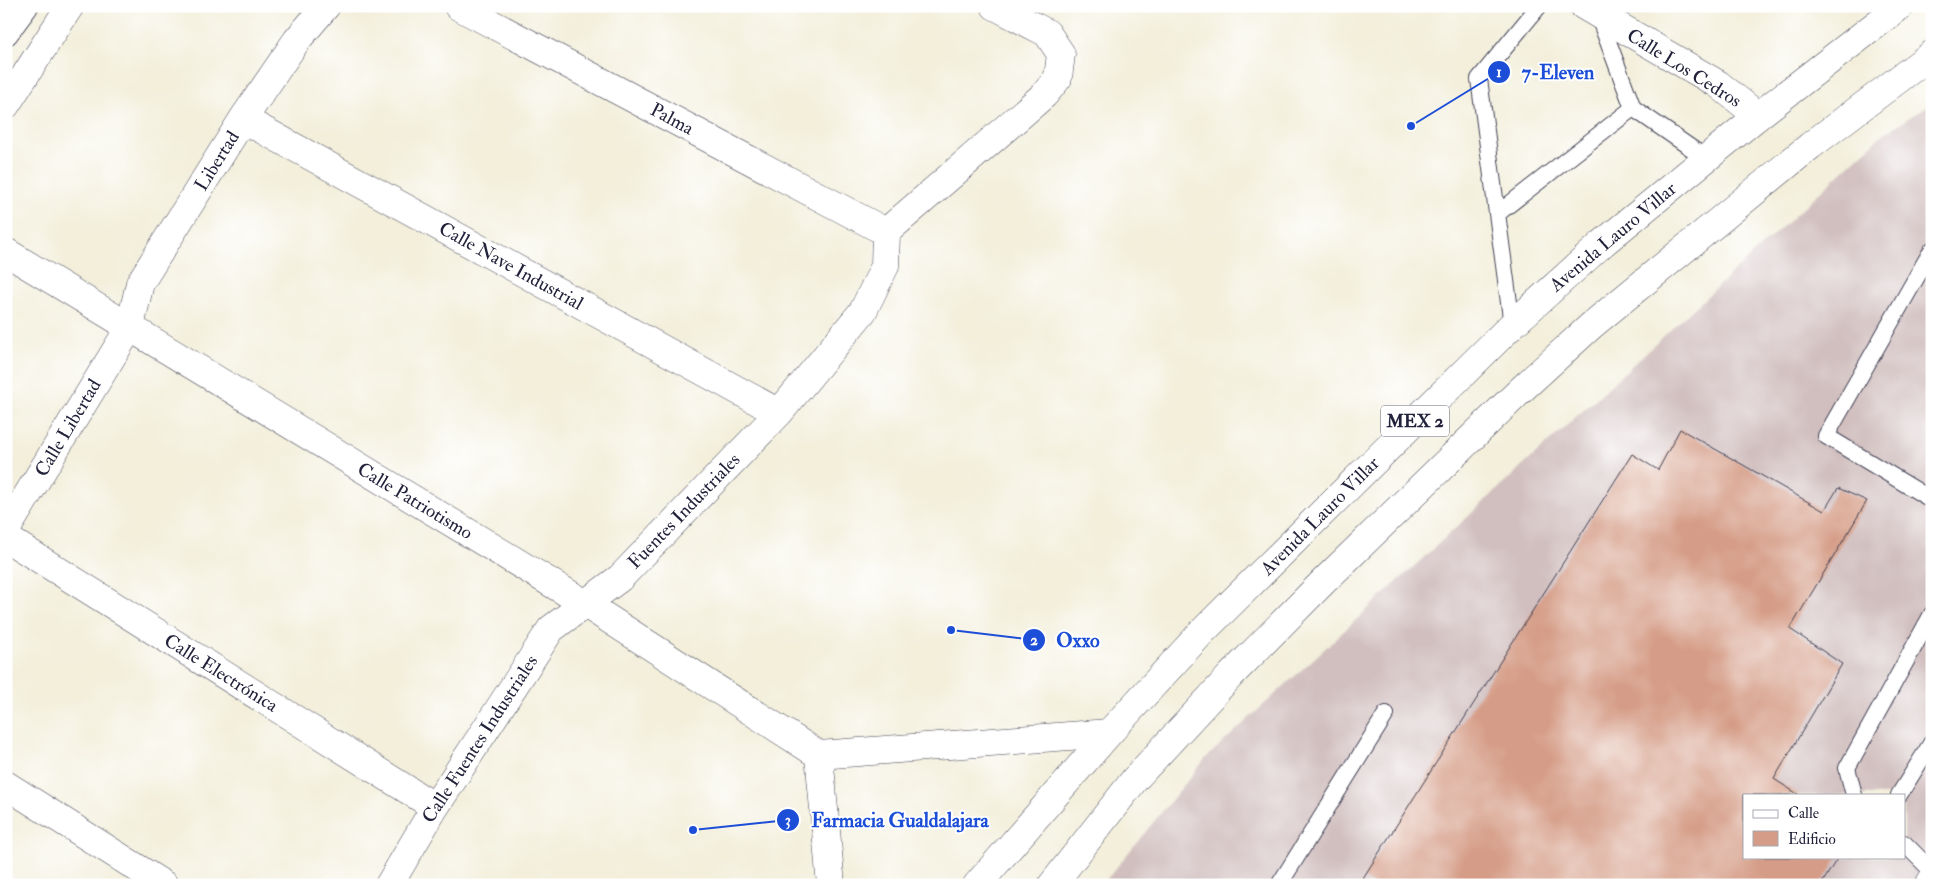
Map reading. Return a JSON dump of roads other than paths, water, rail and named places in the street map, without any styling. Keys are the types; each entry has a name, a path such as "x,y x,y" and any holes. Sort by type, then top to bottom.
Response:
{"street":[{"path":"6,33 26,6"},
{"path":"6,105 70,6"},
{"name":"Libertad","path":"130,327 140,283 243,119 297,40 326,6"},
{"name":"Palma","path":"458,6 886,232"},
{"path":"886,232 1044,95 1058,78 1061,54 1047,33 995,6"},
{"name":"Avenida Lauro Villar","path":"976,885 1109,733 1202,632 1512,325 1603,243 1758,116 1900,6"},
{"name":"Calle Los Cedros","path":"1591,10 1718,84 1758,116"},
{"name":"MEX 2","path":"1052,885 1136,779 1232,674 1323,582 1523,388 1592,325 1810,146 1932,54"},
{"name":"Calle Nave Industrial","path":"243,119 779,413"},
{"name":"Fuentes Industriales","path":"584,603 620,578 779,413 863,311 885,266 886,232"},
{"name":"Calle Patriotismo","path":"6,252 584,603 819,755"},
{"name":"Calle Libertad","path":"6,530 130,327"},
{"name":"Calle Electrónica","path":"6,538 435,807"},
{"name":"Calle Fuentes Industriales","path":"389,885 435,807 551,629 584,603"},
{"path":"831,885 819,755 1109,733"},
{"path":"6,785 164,885"},
{"path":"1929,885 1932,880"}],"lane":[{"path":"1512,325 1478,79 1539,6"},
{"path":"1591,10 1633,108 1706,159"},
{"path":"1497,214 1633,108"},
{"path":"1932,250 1826,436 1932,500"},
{"path":"1854,794 1847,768 1932,614"},
{"path":"1279,885 1386,714"},
{"path":"1900,794 1932,742"},
{"path":"1906,845 1932,871"}],"place":[{"name":"7-Eleven","path":"1411,126"},
{"name":"Oxxo","path":"951,630"},
{"name":"Farmacia Gualdalajara","path":"693,830"}]}
